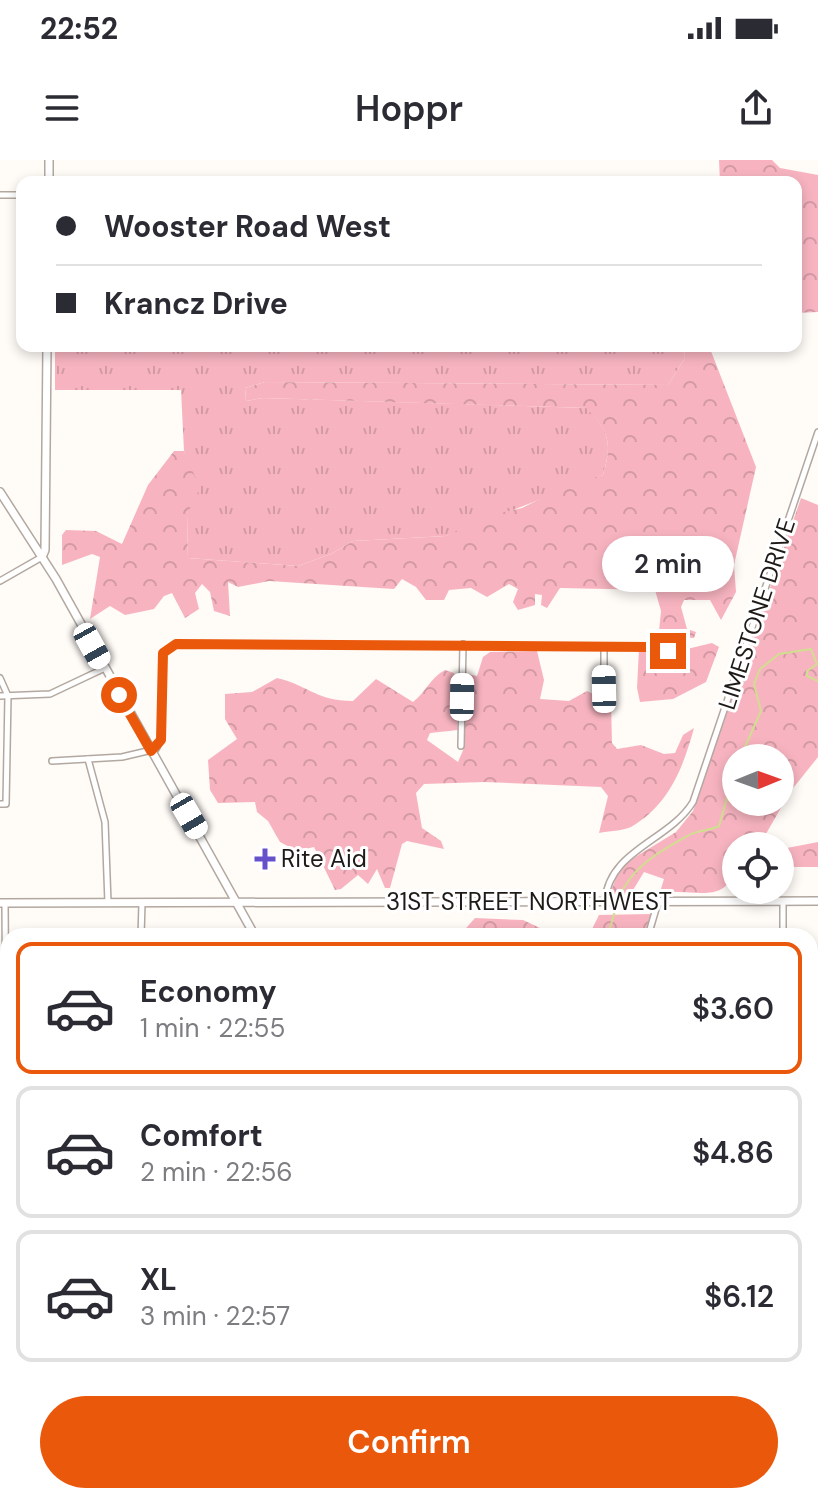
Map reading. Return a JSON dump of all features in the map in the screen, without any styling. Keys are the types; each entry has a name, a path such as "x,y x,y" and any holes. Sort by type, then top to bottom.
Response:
{"main road":[{"path":"42,557 45,550 47,352"},
{"path":"0,492 42,557 251,928"},
{"name":"31ST STREET NORTHWEST","path":"3,903 722,901"},
{"name":"31ST STREET NORTHWEST","path":"794,901 818,901"}],"street":[{"name":"LIMESTONE DRIVE","path":"605,901 619,865 673,827 693,802 818,432"},
{"path":"0,581 42,557"},
{"path":"461,746 463,644"},
{"path":"52,761 151,751 161,740 162,658 170,645 463,644 649,647 668,651"},
{"path":"604,647 604,689"},
{"path":"0,696 50,694 105,668"},
{"path":"0,678 8,696 3,804"},
{"path":"88,759 105,822 108,903"},
{"path":"650,928 658,902"},
{"path":"3,903 3,928"},
{"path":"141,928 142,903"},
{"path":"783,904 783,928"}],"green space":[{"path":"719,160 772,160 780,168 818,175 818,312 802,313 802,176 720,176"},
{"path":"55,352 684,352 685,358 668,385 265,382 245,388 246,401 263,398 587,408 605,432 608,455 603,475 446,536 353,541 331,554 298,566 188,558 187,514 194,481 184,451 181,390 55,390"},
{"path":"684,352 711,352 756,467 734,565 736,592 721,620 710,600 684,600 681,607 687,629 696,632 694,638 667,636 659,631 661,611 655,590 560,588 547,608 541,605 542,595 535,594 535,605 518,610 513,602 518,589 509,584 487,597 471,588 449,590 444,600 426,600 416,587 402,579 394,589 269,581 238,587 228,582 230,616 214,611 210,592 202,584 195,593 199,609 185,618 172,593 164,596 154,609 125,615 110,606 90,619 100,557 92,554 62,565 62,535 66,530 96,531 122,544 148,485 174,451 184,451 200,488 187,514 188,558 298,566 331,554 353,541 446,536 486,516 522,508 560,489 603,475 606,464 607,438 586,408 263,398 246,401 245,388 265,382 668,385 685,358"},
{"path":"801,498 818,505 818,757 794,787 794,744 722,744 722,816 776,816 767,832 722,832 722,888 716,892 660,892 664,879 644,872 630,895 610,894 618,872 627,862 676,832 693,811"},
{"path":"712,643 719,647 706,682 673,699 640,702 637,688 639,649 662,655"},
{"path":"537,651 544,680 540,699 569,701 587,691 611,702 612,743 617,749 641,745 664,754 675,753 683,735 694,728 685,757 665,797 631,827 599,833 608,796 601,787 484,782 424,784 416,793 422,828 441,841 444,849 407,841 402,844 390,888 385,888 377,869 368,884 358,875 341,889 335,890 314,847 297,851 280,842 268,821 257,812 255,802 218,803 210,790 208,760 237,739 225,719 225,694 252,692 277,678 330,699 353,701 376,679 413,702 445,670 454,673 458,730 430,733 427,740 458,762 464,748 462,673 477,676 483,657 490,652"},
{"path":"818,842 818,867 794,867 794,847"},
{"path":"652,914 646,928 592,928 599,915"},
{"path":"475,918 523,920 540,928 466,928"}],"waterway":[{"path":"746,744 761,711 754,684 760,669 779,654 811,649 817,664 807,671 807,676 818,681"},
{"path":"619,898 639,868 692,833 719,826 722,816"},
{"path":"610,928 617,904"}],"place":[{"name":"Rite Aid","path":"265,859"}],"route":[{"path":"119,695 151,751 161,740 162,660 164,650 170,645 463,644 649,647 668,651"}]}
